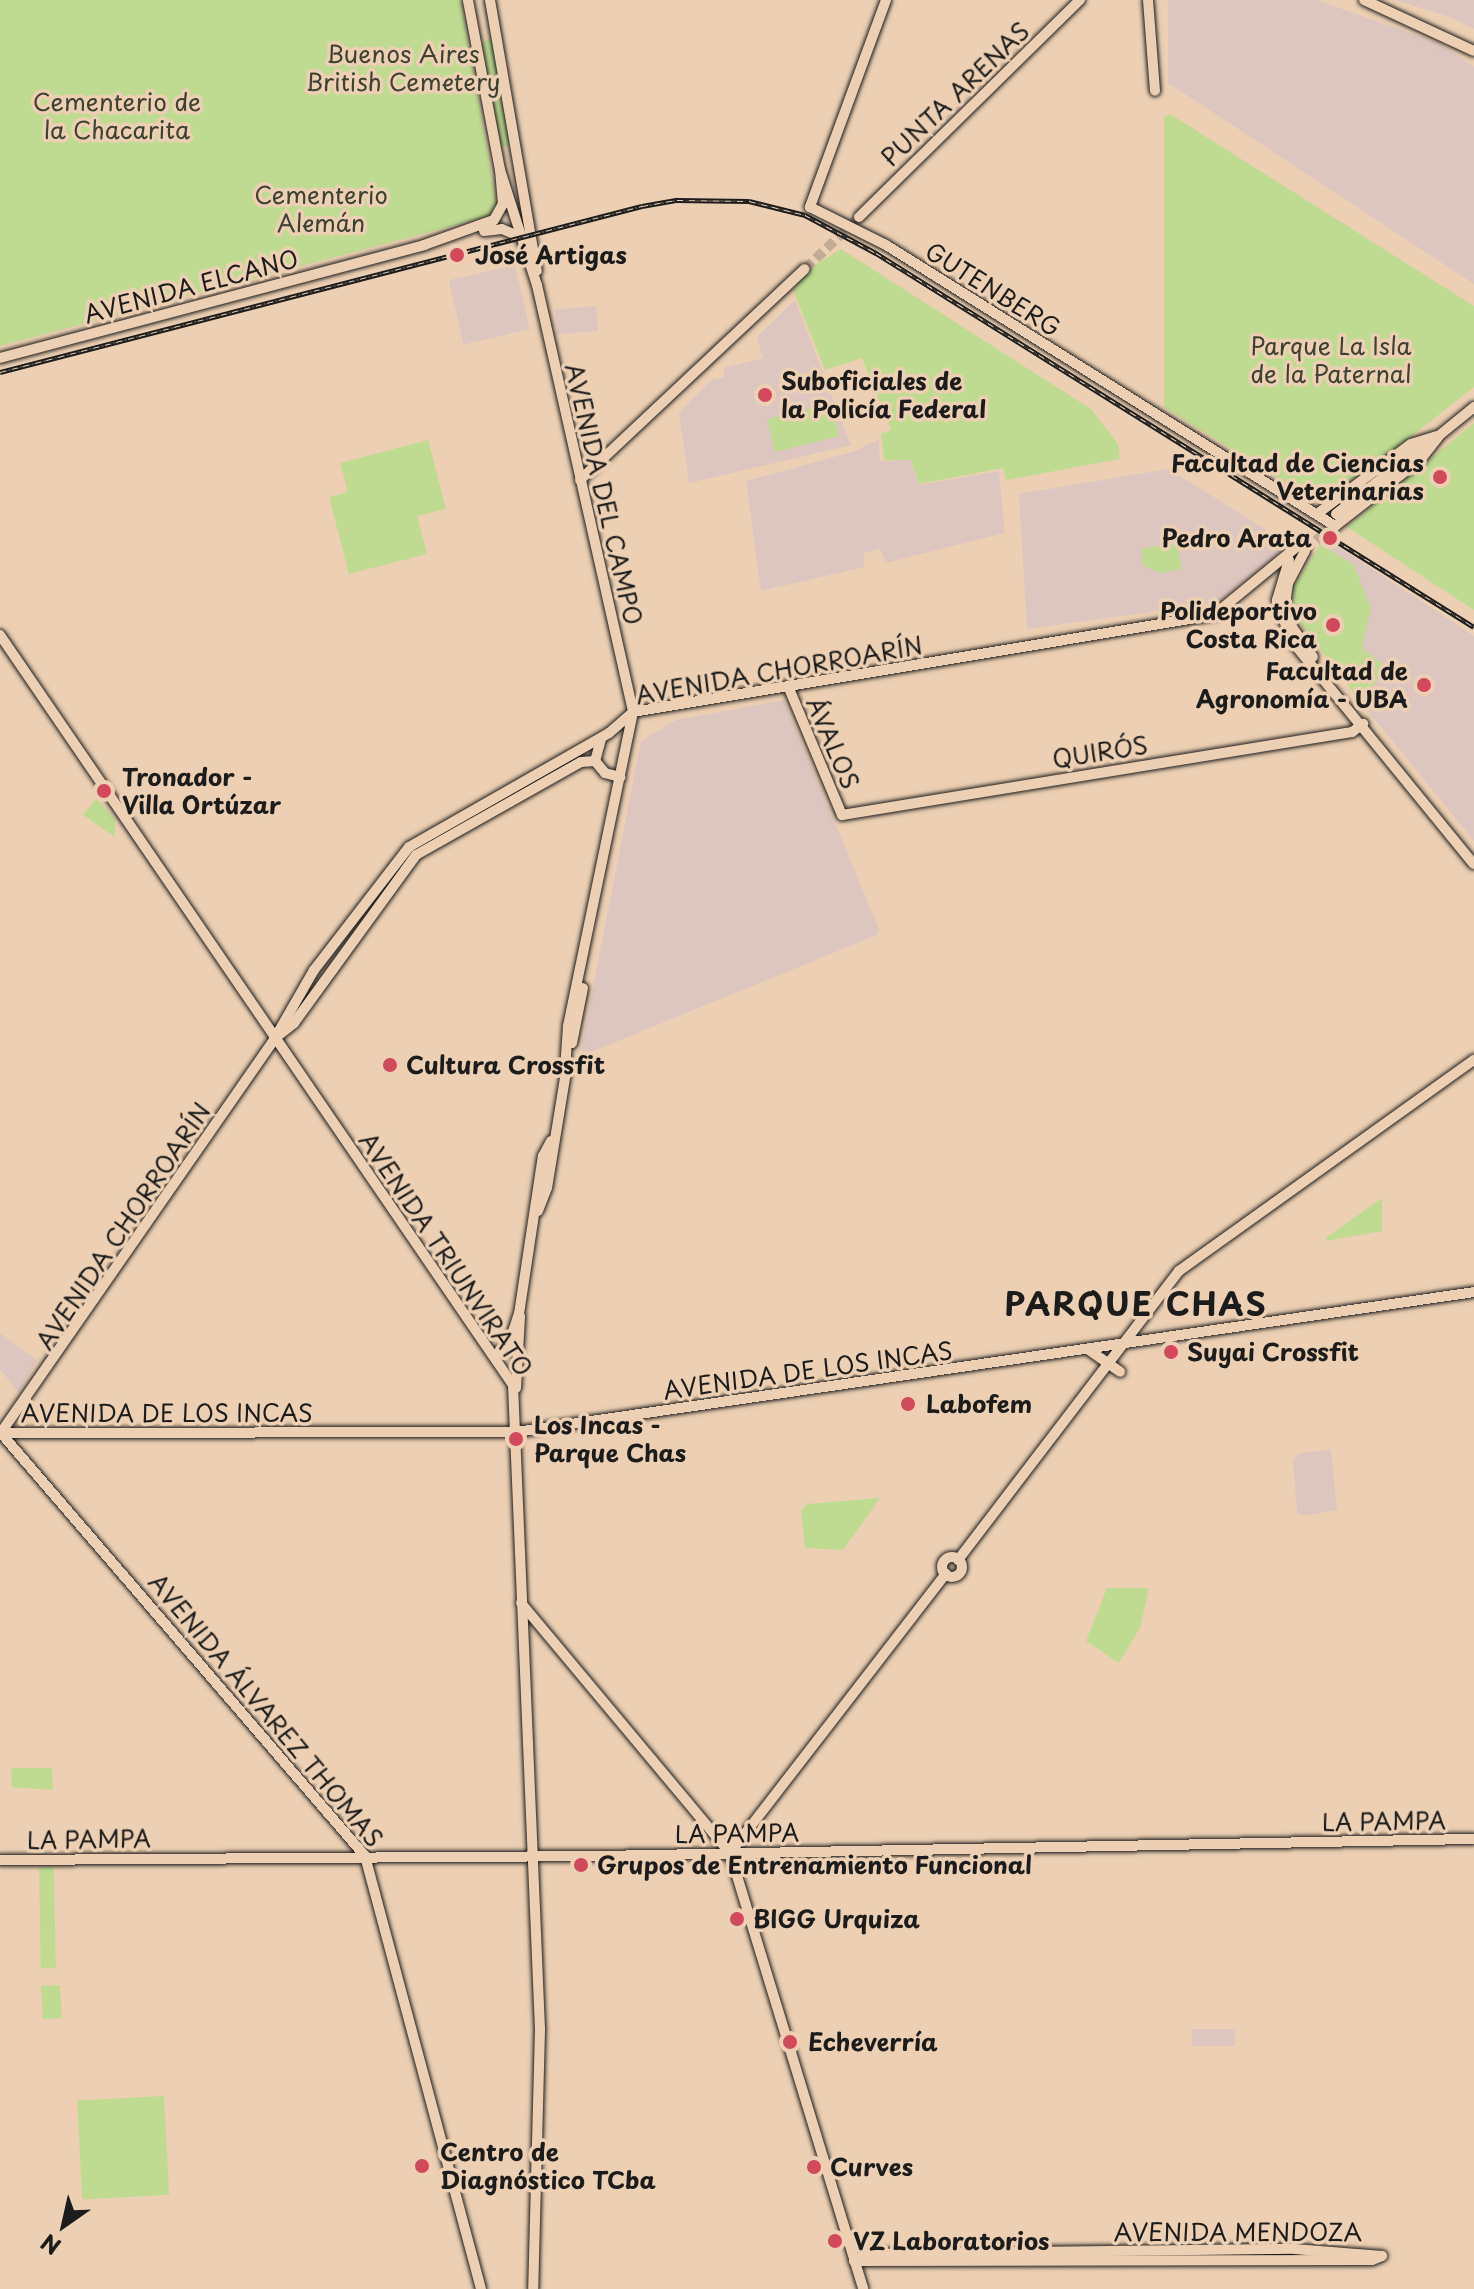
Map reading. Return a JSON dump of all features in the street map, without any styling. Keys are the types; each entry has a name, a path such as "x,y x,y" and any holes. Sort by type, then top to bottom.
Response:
{"main road":[{"name":"AVENIDA DEL CAMPO","path":"468,0 500,170 503,204 494,224"},
{"name":"AVENIDA DEL CAMPO","path":"490,0 537,285"},
{"name":"GUTENBERG","path":"886,0 810,207 886,245 1152,411 1330,517 1474,407"},
{"path":"1148,0 1153,19 1155,91"},
{"path":"1153,19 1157,0"},
{"path":"1364,0 1474,51"},
{"name":"PUNTA ARENAS","path":"859,217 1077,1"},
{"path":"473,32 495,29"},
{"path":"495,146 506,152 515,143"},
{"name":"AVENIDA DEL CAMPO","path":"500,170 537,285 633,712"},
{"path":"516,214 525,200"},
{"name":"AVENIDA ELCANO","path":"0,358 439,240 494,224 516,214"},
{"path":"494,224 523,238"},
{"path":"580,480 805,269"},
{"name":"AVENIDA CHORROARÍN","path":"0,1433 275,1038 294,1023 407,864 524,781 602,737 633,712 1214,615 1301,548 1288,583 1286,613 1339,695 1363,724"},
{"name":"AVENIDA TRIUNVIRATO","path":"0,635 494,1356 516,1395 520,1602 540,2029 533,2289"},
{"name":"ÁVALOS","path":"788,686 842,815"},
{"path":"494,1356 509,1344 519,1314 538,1211 547,1188 552,1139 633,712"},
{"path":"1363,724 1474,864"},
{"name":"QUIRÓS","path":"842,815 1352,732 1363,724"},
{"path":"602,737 595,761 605,773 620,777"},
{"name":"AVENIDA CHORROARÍN","path":"468,819 529,792 581,762 595,761"},
{"path":"524,781 529,792"},
{"path":"730,1853 946,1574 945,1560 958,1560 1185,1265 1474,1060"},
{"name":"AVENIDA DE LOS INCAS","path":"0,1433 516,1432 1474,1292"},
{"path":"516,1395 519,1314"},
{"path":"1140,1320 1140,1332 1150,1339"},
{"path":"1087,1349 1109,1361 1120,1372"},
{"name":"AVENIDA ÁLVAREZ THOMAS","path":"0,1433 365,1856 481,2289"},
{"path":"520,1602 730,1853 863,2289"},
{"name":"LA PAMPA","path":"0,1860 533,1856 1474,1839"},
{"name":"AVENIDA MENDOZA","path":"1294,2249 1382,2256 1372,2260 854,2261 867,2254 1294,2249"}],"shaded area":[{"path":"1168,0 1317,0 1439,43 1474,67 1474,284 1168,83"},
{"path":"1395,0 1474,0 1474,29 1453,18"},
{"path":"515,265 530,329 464,345 449,280"},
{"name":"Suboficiales de la Policía Federal","path":"795,300 851,445 689,483 679,413 711,380 725,377 723,368 763,358 757,337"},
{"path":"596,306 598,331 557,334 555,310"},
{"path":"879,439 880,461 910,460 919,485 999,471 1005,533 886,563 880,549 864,553 864,567 761,591 746,481 856,451"},
{"path":"1169,469 1281,539 1283,549 1217,603 1027,629 1019,494"},
{"name":"Facultad de Agronomía - UBA","path":"1324,537 1474,636 1474,841 1362,704 1385,666 1362,648 1354,565 1320,544"},
{"path":"784,700 879,929 877,935 586,1054 581,1050 641,741 676,720"},
{"path":"0,1333 37,1360 19,1393 0,1369"},
{"path":"1331,1449 1337,1510 1303,1516 1297,1512 1293,1460 1298,1454"},
{"path":"1192,2029 1235,2029 1235,2046 1192,2046"}],"green space":[{"path":"0,0 461,0 497,206 490,216 0,346"},
{"path":"488,39 494,42 511,142 506,147 498,144 480,45"},
{"name":"Parque La Isla de la Paternal","path":"1170,114 1474,306 1474,387 1323,506 1164,407 1164,116"},
{"path":"841,249 1091,409 1118,444 1120,459 1006,480 1003,468 919,484 911,460 884,460 881,434 891,430 862,358 825,370 793,290 812,267"},
{"path":"831,403 839,436 775,452 767,419"},
{"name":"Facultad de Ciencias Veterinarias","path":"1474,423 1474,610 1347,527"},
{"path":"428,440 446,509 417,516 427,554 349,574 329,497 348,492 340,463"},
{"path":"1177,543 1182,569 1161,573 1143,566 1141,549"},
{"name":"Polideportivo Costa Rica","path":"1320,544 1354,565 1371,609 1362,648 1385,666 1362,704 1294,615 1293,588"},
{"path":"96,798 115,819 115,837 83,815"},
{"path":"1382,1198 1382,1231 1326,1241 1327,1237"},
{"path":"880,1498 843,1550 805,1548 801,1511 807,1504"},
{"path":"1107,1588 1149,1588 1140,1628 1119,1663 1086,1641"},
{"path":"11,1768 52,1768 53,1790 12,1787"},
{"path":"39,1867 54,1867 56,1968 41,1968"},
{"path":"60,1985 62,2018 43,2019 41,1986"},
{"path":"164,2096 169,2195 82,2199 77,2101"}],"tunnel":[{"path":"805,269 859,217"},
{"path":"1305,551 1338,520"}],"railway":[{"path":"0,372 642,206 677,200 749,201 805,215 876,253 1474,627"}],"place":[{"name":"José Artigas","path":"457,255"},
{"name":"Suboficiales de la Policía Federal","path":"765,395"},
{"name":"Facultad de Ciencias Veterinarias","path":"1440,477"},
{"name":"Pedro Arata","path":"1330,538"},
{"name":"Polideportivo Costa Rica","path":"1333,625"},
{"name":"Facultad de Agronomía - UBA","path":"1424,685"},
{"name":"Tronador - Villa Ortúzar","path":"104,791"},
{"name":"Cultura Crossfit","path":"390,1065"},
{"name":"Suyai Crossfit","path":"1171,1352"},
{"name":"Labofem","path":"908,1404"},
{"name":"Los Incas - Parque Chas","path":"516,1439"},
{"name":"Grupos de Entrenamiento Funcional","path":"581,1865"},
{"name":"BIGG Urquiza","path":"737,1919"},
{"name":"Echeverría","path":"790,2042"},
{"name":"Centro de Diagnóstico TCba","path":"422,2166"},
{"name":"Curves","path":"814,2167"},
{"name":"VZ Laboratorios","path":"835,2241"}],"district":[{"name":"PARQUE CHAS","path":"1136,1303"}],"park label":[{"name":"Buenos Aires British Cemetery","path":"403,68"},
{"name":"Cementerio de la Chacarita","path":"117,116"},
{"name":"Cementerio Alemán","path":"321,209"}]}
